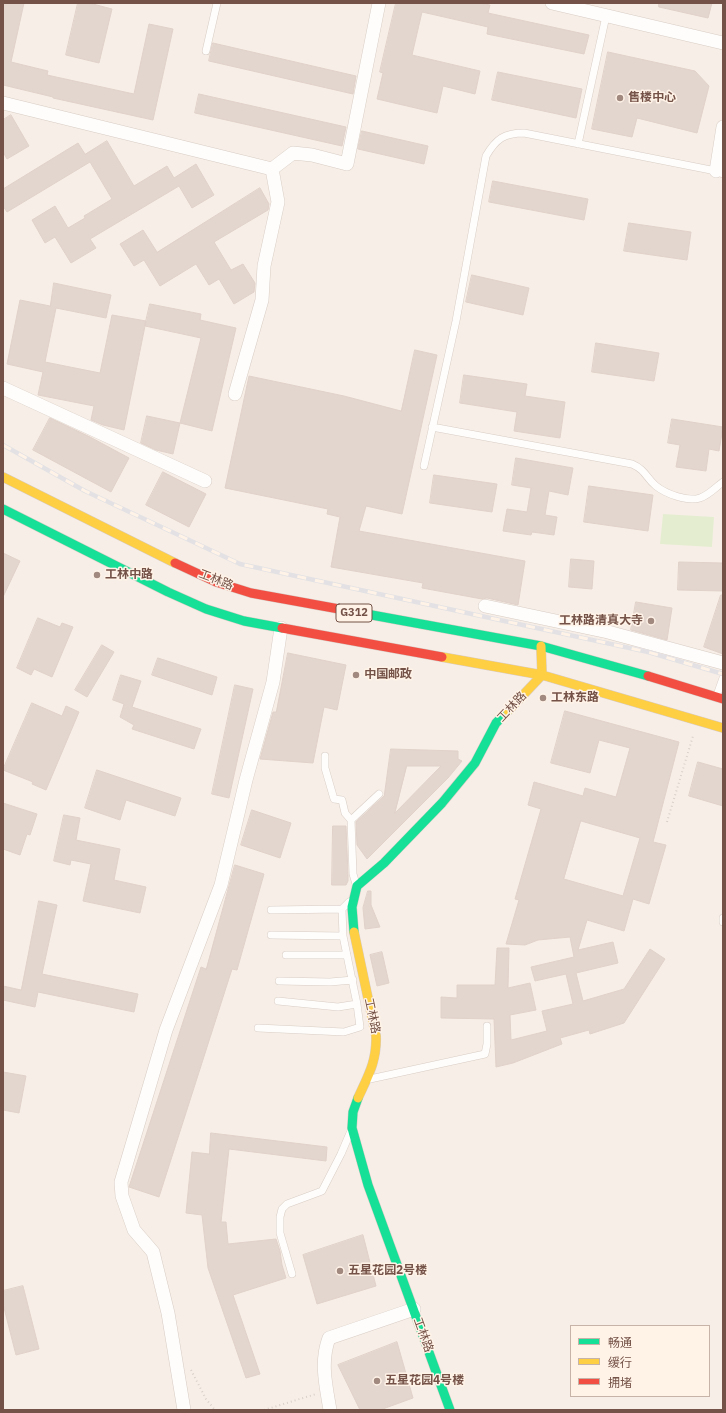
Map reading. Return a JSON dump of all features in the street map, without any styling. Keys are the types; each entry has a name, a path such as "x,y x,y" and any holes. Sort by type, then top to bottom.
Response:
{"main road":[{"name":"工林路","path":"3,477 181,566 216,582 251,593 541,646 622,668 720,698"},
{"name":"G312","path":"3,509 168,592 206,609 244,621 542,675 723,728"},
{"path":"541,646 542,675"},
{"name":"工林路","path":"450,1410 368,1186 352,1128 352,1110 371,1069 375,1058 377,1042 376,1031 354,936 352,919 353,897 357,886 384,863 442,803 475,763 496,723 542,675"}],"street":[{"path":"272,169 293,153 312,155 346,164 379,3"},
{"path":"552,3 723,44"},
{"path":"3,103 272,169"},
{"path":"720,172 723,127"},
{"path":"235,394 262,300 264,266 278,202 272,169"},
{"path":"3,388 205,481"},
{"path":"485,606 608,632 723,663"},
{"path":"184,1410 168,1313 153,1252 134,1230 122,1196 121,1182 166,1030 221,885 246,780 273,682 281,628"},
{"path":"330,1410 324,1377 325,1348 329,1338 414,1309"}],"lane":[{"path":"206,51 217,3"},
{"path":"578,144 606,16"},
{"path":"424,466 456,321 486,156 493,144 512,133 524,133 720,172"},
{"path":"432,427 632,464 640,468 657,486 676,498 699,498 708,494 723,482"},
{"path":"720,698 723,678"},
{"path":"325,756 325,768 334,799 342,800 345,813 351,820 354,874 357,886"},
{"path":"351,820 379,794"},
{"path":"258,1028 344,1032 360,1027 353,980 343,936 342,910 353,897"},
{"path":"271,910 342,910"},
{"path":"271,935 343,936"},
{"path":"286,955 347,955"},
{"path":"279,981 330,982 353,980"},
{"path":"278,1001 338,1007 357,1004"},
{"path":"366,1080 485,1054 487,1044 487,1026"},
{"path":"292,1274 280,1233 279,1225 282,1209 287,1204 322,1191 341,1154 352,1128"}],"path":[{"path":"667,822 698,720"},
{"path":"190,1369 206,1399 215,1410"},
{"path":"264,1410 327,1391"}],"green space":[{"path":"663,514 714,517 712,547 660,544"}],"building":[{"path":"3,3 24,3 11,62 48,71 47,75 134,94 149,24 173,29 153,120 53,98 3,85"},
{"path":"78,3 89,3 112,9 99,63 66,55"},
{"path":"396,3 479,3 490,5 488,13 589,35 584,54 487,34 488,27 422,12 412,55 480,71 475,94 443,86 437,113 377,99 383,73 380,72"},
{"path":"659,3 712,3 708,18 659,7"},
{"path":"213,43 356,76 353,94 209,61"},
{"name":"售楼中心","path":"608,52 695,71 709,86 697,133 637,118 632,137 592,129"},
{"path":"498,72 582,89 576,118 492,100"},
{"path":"199,94 346,127 342,146 195,113"},
{"path":"11,115 29,146 7,159 3,152 3,120"},
{"path":"362,131 428,146 424,164 358,149"},
{"path":"107,141 134,186 167,166 174,178 196,164 214,195 192,208 179,186 90,239 96,248 71,263 55,237 45,243 32,220 55,206 68,228 85,218 84,216 112,199 90,162 7,212 3,206 3,189 78,143 85,154"},
{"path":"493,181 588,199 584,220 489,202"},
{"path":"260,188 269,204 268,210 214,242 231,270 243,264 255,283 254,292 234,304 219,279 209,285 196,264 160,286 144,260 134,266 120,244 143,230 157,252"},
{"path":"629,223 691,232 687,260 624,251"},
{"path":"472,275 529,288 523,315 466,302"},
{"path":"54,283 111,295 106,318 56,308 45,362 100,373 112,315 146,321 124,430 103,425 91,420 94,406 38,395 43,372 7,364 20,300 50,306"},
{"path":"150,304 201,314 200,320 236,328 212,431 180,423 201,338 145,326"},
{"path":"596,343 659,353 654,381 592,372"},
{"path":"415,350 437,355 402,514 366,506 359,531 525,561 518,605 487,598 482,599 422,588 423,583 331,567 340,517 327,514 328,509 225,488 249,376 344,396 401,411"},
{"path":"464,375 527,384 525,396 565,402 560,438 514,431 517,412 460,403"},
{"path":"147,416 180,423 173,454 156,450 141,443"},
{"path":"50,418 129,458 111,492 33,450"},
{"path":"672,419 723,427 719,451 709,449 706,471 676,467 680,445 668,443"},
{"path":"516,458 573,468 568,495 549,491 545,515 557,517 554,535 532,532 531,535 503,531 507,509 527,512 531,488 512,485"},
{"path":"163,472 206,494 189,527 146,505"},
{"path":"434,475 497,484 492,512 430,503"},
{"path":"589,486 653,495 648,531 584,522"},
{"path":"3,553 20,561 3,597"},
{"path":"571,559 594,561 592,589 569,587"},
{"path":"679,562 723,563 723,591 678,590"},
{"path":"721,595 723,595 723,654 704,647"},
{"name":"工林路清真大寺","path":"636,602 672,608 667,640 631,630"},
{"path":"38,618 60,627 62,623 73,627 52,677 34,669 31,675 17,668"},
{"path":"102,645 114,652 87,697 75,690"},
{"path":"288,653 346,665 337,710 324,707 313,763 260,759 273,712 276,712"},
{"path":"158,658 217,677 212,695 152,675"},
{"path":"121,675 141,681 132,707 201,729 194,749 132,729 134,725 120,717 124,704 113,700"},
{"path":"235,685 253,689 229,798 212,794"},
{"path":"32,703 62,716 66,706 79,712 46,790 32,784 33,782 3,770"},
{"path":"565,711 679,742 653,842 666,845 649,904 633,899 624,931 587,920 578,950 613,942 618,963 576,973 583,1001 624,989 650,949 665,959 624,1023 590,1034 589,1030 560,1038 562,1044 513,1063 496,1067 494,1019 441,1018 441,997 457,998 457,985 495,985 497,948 509,948 508,988 530,983 536,1010 510,1015 511,1040 547,1031 542,1011 573,1004 566,974 535,981 531,967 574,957 570,937 538,940 525,945 506,944 519,900 515,899 541,809 528,805 534,782 583,796 585,788 616,797 630,748 599,740 590,773 551,763","holes":["581,821 640,838 623,896 564,879"]},
{"path":"391,749 458,751 458,759 462,761 448,778 367,859 357,845 356,822 384,796","holes":["407,766 441,766 395,813"]},
{"path":"698,762 723,769 723,806 689,796"},
{"path":"97,770 181,798 175,816 126,800 120,820 85,808"},
{"path":"3,803 37,814 30,835 27,834 20,855 3,849"},
{"path":"252,810 291,823 280,858 241,845"},
{"path":"64,815 80,818 76,840 120,849 114,880 146,887 140,913 83,901 91,864 71,860 70,865 54,861"},
{"path":"333,826 346,826 348,881 346,885 332,885"},
{"path":"235,865 264,874 237,970 232,969 159,1197 129,1187 201,967 206,969"},
{"path":"368,891 371,891 371,905 380,927 365,929 363,908"},
{"path":"39,901 57,905 42,974 138,994 134,1012 38,992 35,1007 3,1000 3,986 21,990"},
{"path":"382,952 389,983 377,986 370,955"},
{"path":"3,1072 26,1076 19,1113 3,1110"},
{"path":"211,1133 327,1147 326,1161 229,1149 221,1222 226,1222 228,1244 276,1239 286,1278 233,1295 260,1374 246,1378 208,1268 202,1215 186,1213 192,1152 209,1154"},
{"name":"五星花园2号楼","path":"363,1235 376,1286 317,1304 303,1255"},
{"path":"23,1286 39,1349 16,1355 3,1304 3,1291"},
{"name":"五星花园4号楼","path":"397,1342 413,1398 380,1410 360,1410 338,1365"}],"railway":[{"path":"3,445 85,491 240,564 648,652 723,674"}],"traffic: fast":[{"path":"3,509 168,592 206,609 244,621 282,628"},
{"path":"350,611 541,646 648,676"},
{"path":"354,932 352,907 357,886 384,863 442,803 475,763 496,723 508,711"},
{"path":"358,1098 353,1112 352,1128 368,1185 450,1410"}],"traffic: slow":[{"path":"3,477 175,563"},
{"path":"508,711 542,675 541,646"},
{"path":"442,657 542,675 723,728"},
{"path":"354,932 376,1036 373,1061 358,1098"}],"traffic: jam":[{"path":"175,563 216,582 251,593 350,611"},
{"path":"282,628 442,657"},
{"path":"648,676 723,699"}],"place":[{"name":"售楼中心","path":"620,98"},
{"name":"工林中路","path":"97,575"},
{"name":"工林路清真大寺","path":"651,621"},
{"name":"中国邮政","path":"356,675"},
{"name":"工林东路","path":"543,698"},
{"name":"五星花园2号楼","path":"340,1271"},
{"name":"五星花园4号楼","path":"377,1381"}]}
